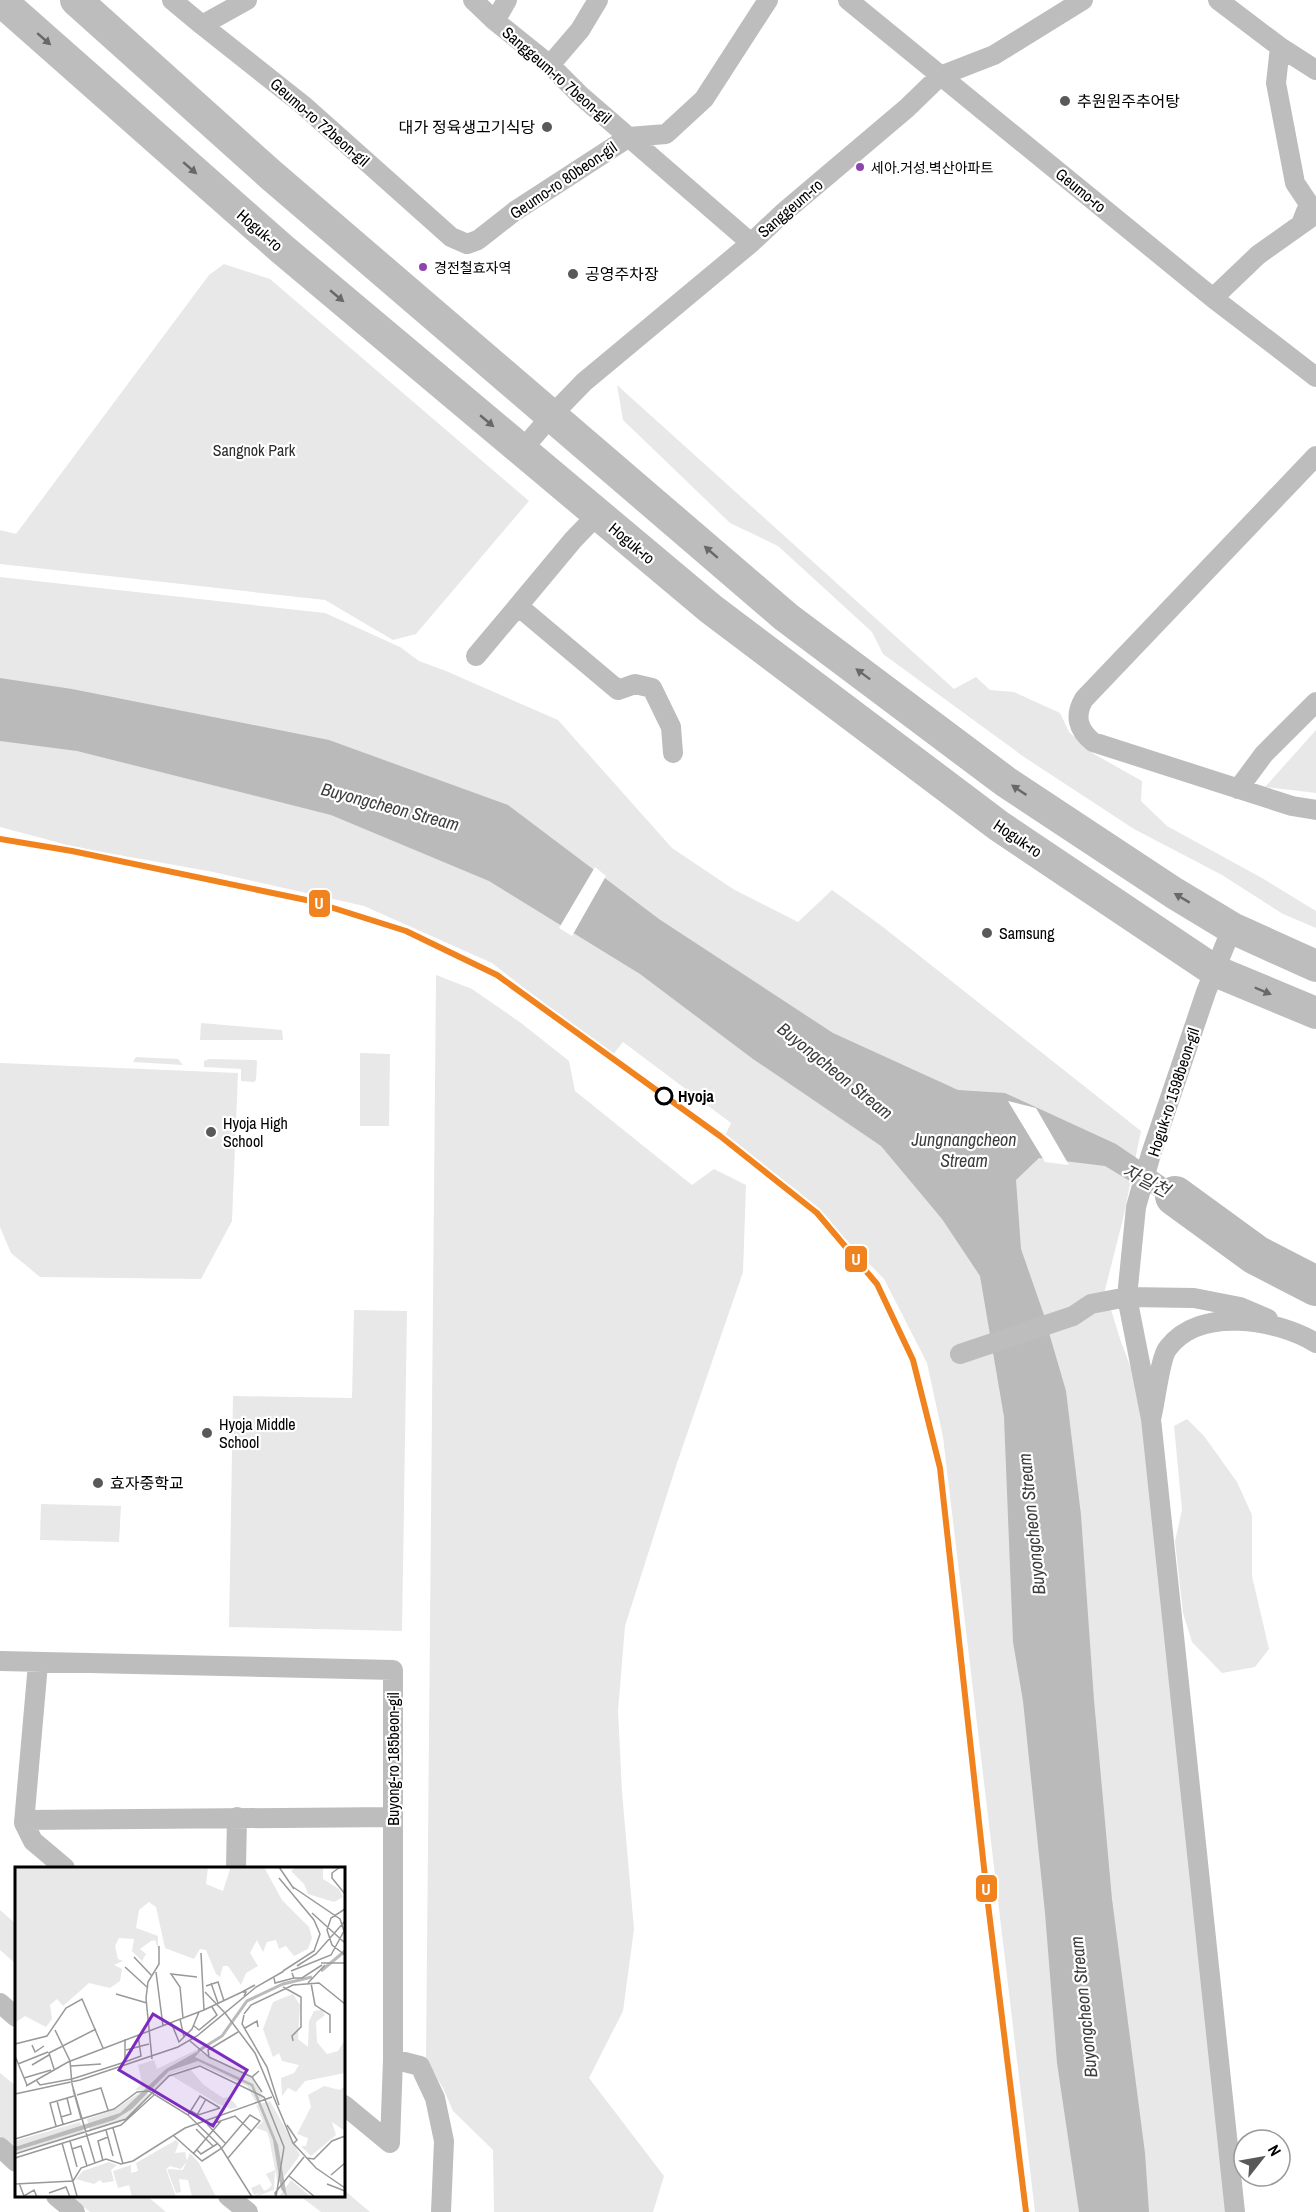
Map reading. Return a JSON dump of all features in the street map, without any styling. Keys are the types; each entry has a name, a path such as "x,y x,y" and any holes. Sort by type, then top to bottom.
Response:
{"main road":[{"name":"Hoguk-ro","path":"0,0 282,249 711,609 999,826 1215,970 1315,1006"},
{"path":"76,0 271,175 786,617 1006,782 1174,893 1232,928 1316,966"}],"street":[{"name":"Geumo-ro 72beon-gil","path":"172,0 303,105 451,237 467,244 478,240"},
{"path":"202,25 247,0"},
{"name":"Sanggeum-ro 7beon-gil","path":"473,0 751,243"},
{"path":"495,21 507,0"},
{"path":"550,65 580,30 598,0"},
{"name":"Geumo-ro 80beon-gil","path":"478,240 515,211 628,137 666,134 705,99 768,0"},
{"name":"Geumo-ro","path":"848,0 1213,298 1316,377"},
{"name":"Sanggeum-ro","path":"522,450 551,416 585,382 751,243 907,108 940,76 994,55 1083,0"},
{"path":"1218,0 1280,47 1316,70"},
{"path":"1213,298 1258,255 1308,219 1309,204 1295,183 1276,84 1280,47"},
{"path":"1316,456 1084,699 1079,708 1080,728 1093,742 1292,807 1316,810"},
{"path":"476,656 573,540 598,514"},
{"path":"518,606 618,690 635,684 652,688 671,727 673,753"},
{"path":"1238,789 1264,754 1316,702"},
{"name":"Hoguk-ro 1598beon-gil","path":"1151,1419 1127,1297 1136,1207 1151,1154 1215,970 1232,928"},
{"path":"960,1354 1073,1316 1091,1304 1127,1297 1194,1298 1240,1307 1311,1340"},
{"path":"1235,2212 1151,1419 1167,1349 1191,1327 1223,1321 1264,1322 1311,1340"},
{"name":"Buyong-ro 185beon-gil","path":"0,1661 38,1664 393,1670 393,2058 390,2143 345,2106"},
{"path":"38,1664 24,1823 33,1841 63,1867"},
{"path":"236,1867 237,1817"},
{"path":"24,1820 393,1817"},
{"path":"0,2003 15,2016"},
{"path":"393,2058 420,2066 435,2098 444,2141 441,2212"},
{"path":"0,2147 15,2161"},
{"path":"57,2197 75,2212"},
{"path":"229,2197 248,2212"}],"green space":[{"name":"Sangnok Park","path":"224,264 270,279 529,501 416,634 393,640 325,600 0,564 0,530 16,534 209,275"},
{"path":"617,385 954,689 976,677 990,690 1014,692 1060,713 1069,732 1094,754 1142,781 1141,801 1167,826 1262,878 1316,911 1316,928 1283,914 1222,875 1134,829 1024,757 883,654 872,632 778,546 730,523 623,420"},
{"path":"0,577 325,613 400,647 419,661 558,720 672,848 733,889 798,922 832,890 883,927 1141,1131 1123,1219 1105,1290 1132,1371 1144,1428 1228,2212 1035,2212 943,1437 927,1363 884,1279 798,1191 723,1140 731,1123 623,1042 612,1056 492,963 364,906 213,872 75,847 0,827"},
{"path":"1316,730 1316,793 1265,787"},
{"path":"436,975 472,989 521,1023 569,1061 575,1091 692,1185 714,1169 746,1185 743,1272 677,1463 625,1626 618,1711 622,1792 634,1929 623,2011 589,2078 664,2176 653,2212 494,2212 493,2150 453,2111 443,2088 426,2060"},
{"path":"201,1023 282,1030 283,1040 200,1040"},
{"path":"360,1053 390,1054 389,1126 360,1126"},
{"path":"136,1057 178,1059 183,1065 133,1062"},
{"path":"209,1059 255,1060 257,1061 256,1080 254,1082 241,1081 241,1069 204,1067 204,1061"},
{"path":"0,1063 238,1073 232,1221 201,1279 40,1277 11,1253 0,1227"},
{"path":"354,1310 407,1311 402,1631 229,1627 233,1396 352,1398"},
{"path":"1187,1419 1204,1436 1237,1482 1252,1515 1252,1576 1269,1649 1255,1667 1222,1673 1192,1642 1183,1613 1175,1541 1182,1510 1174,1426"},
{"path":"41,1504 121,1506 119,1542 40,1540"},
{"path":"0,1910 15,1923 15,1963 0,1950"},
{"path":"0,2073 15,2085 15,2149 0,2136"},
{"path":"345,2191 370,2212 321,2212 301,2197 345,2197"},
{"path":"71,2197 148,2197 166,2212 90,2212"}],"water":[{"name":"Jungnangcheon Stream","path":"0,678 72,689 329,740 508,805 659,919 833,1033 958,1090 1005,1093 1116,1144 1226,1219 1216,1233 1105,1166 1039,1158 1016,1180 1021,1249 1043,1312 1066,1391 1081,1515 1094,1700 1112,1899 1145,2153 1149,2212 1079,2212 1057,2063 1045,1913 1023,1701 1013,1642 1004,1417 980,1276 942,1219 881,1146 753,1059 640,974 489,881 331,815 77,751 0,741"}],"pier":[{"path":"595,867 606,876 572,936 559,928"},
{"path":"1008,1101 1036,1108 1069,1165 1045,1162"}],"waterway":[{"name":"자일천","path":"1175,1196 1256,1255 1316,1286"}],"transit line":[{"name":"U","path":"0,839 72,851 311,901 406,931 497,975 720,1136 817,1213 877,1284 913,1360 940,1468 988,1904 1026,2212"}],"place":[{"name":"추원원주추어탕","path":"1065,101"},
{"name":"대가 정육생고기식당","path":"547,127"},
{"name":"세아.거성.벽산아파트","path":"860,167"},
{"name":"경전철효자역","path":"423,267"},
{"name":"공영주차장","path":"573,274"},
{"name":"Samsung","path":"987,933"},
{"name":"Hyoja","path":"664,1096"},
{"name":"Hyoja High School","path":"211,1132"},
{"name":"Hyoja Middle School","path":"207,1433"},
{"name":"효자중학교","path":"98,1483"}],"water label":[{"name":"Buyongcheon Stream","path":"390,807"},
{"name":"Buyongcheon Stream","path":"835,1071"},
{"name":"Buyongcheon Stream","path":"1032,1524"},
{"name":"Buyongcheon Stream","path":"1084,2007"}]}
